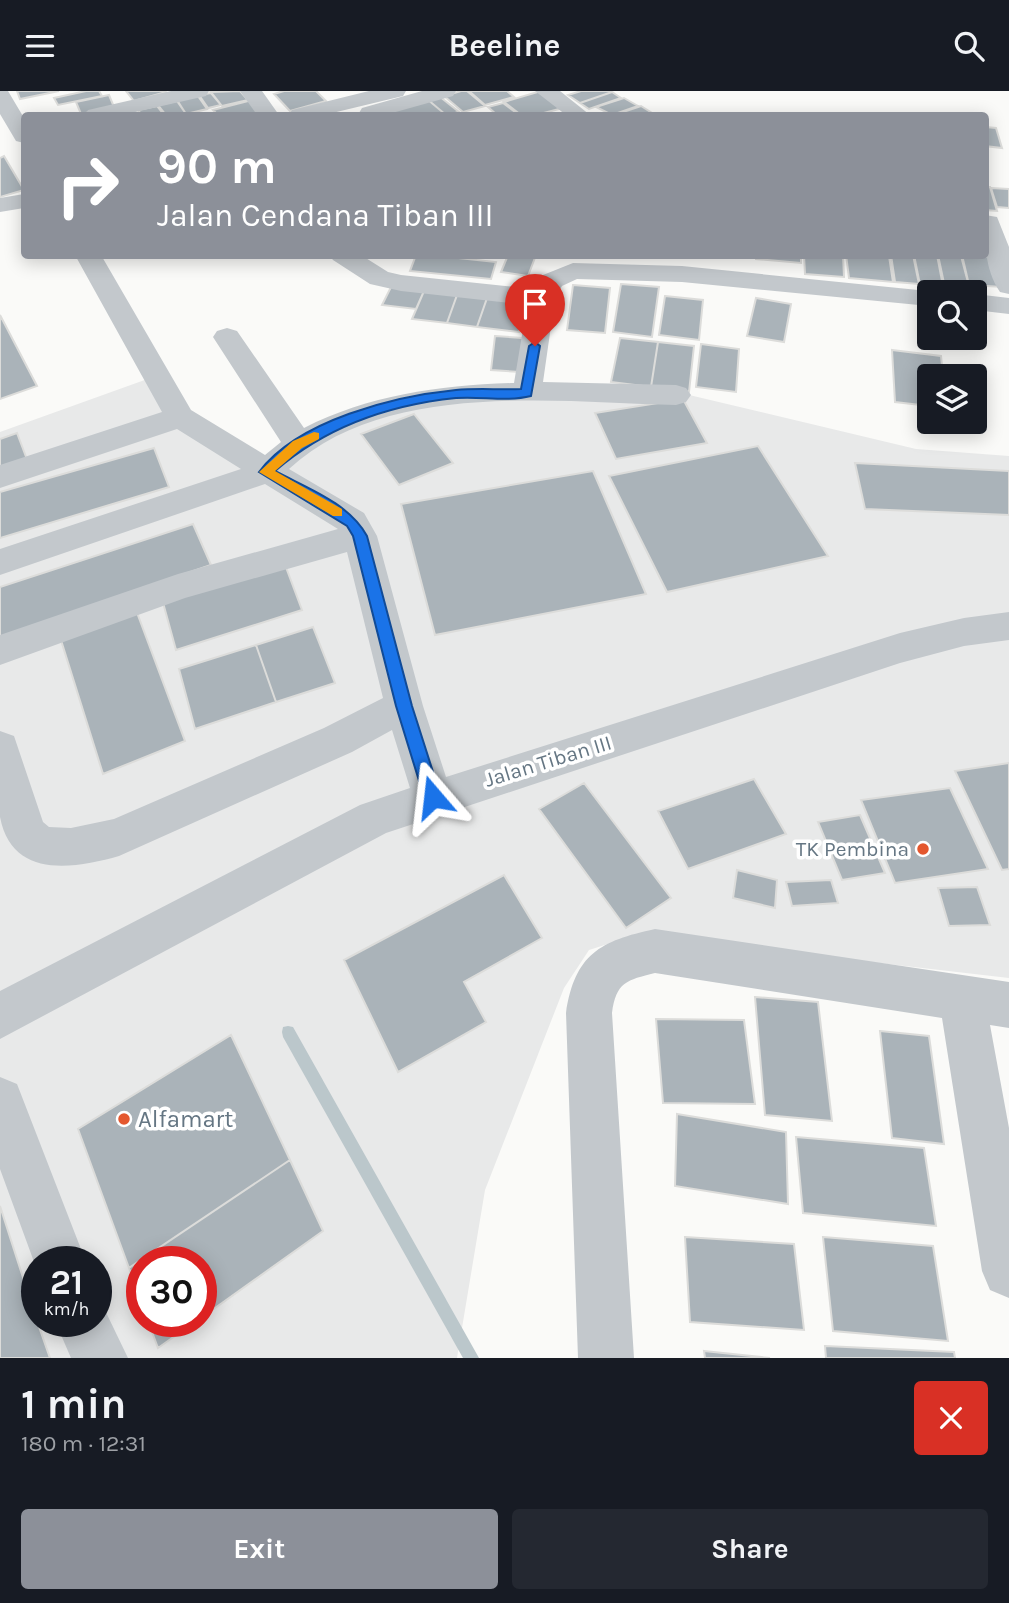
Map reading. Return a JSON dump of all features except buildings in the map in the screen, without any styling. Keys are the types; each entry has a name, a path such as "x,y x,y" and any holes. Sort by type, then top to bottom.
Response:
{"street":[{"path":"100,112 116,100 198,91"},
{"path":"251,91 266,112"},
{"path":"312,112 395,91"},
{"path":"372,112 445,91"},
{"path":"546,91 570,112"},
{"path":"0,96 21,130"},
{"path":"0,205 21,202"},
{"path":"994,222 1009,286"},
{"path":"90,259 180,417 266,472 323,502 352,522 360,536 404,706 433,797"},
{"path":"348,259 367,272 401,283 542,298"},
{"path":"682,274 701,259"},
{"path":"527,393 542,298 552,281 573,271 682,274 917,297"},
{"path":"987,304 1009,306"},
{"path":"227,337 298,445"},
{"path":"0,562 266,472 298,445 342,422 375,409 456,394 676,395"},
{"path":"0,477 180,417"},
{"path":"0,650 130,604 288,554 360,536"},
{"name":"Jalan Tiban III","path":"0,1017 375,818 433,797 900,648 964,632 1009,626"},
{"path":"0,748 26,834 34,842 46,846 85,846 131,832 338,740 404,706"},
{"path":"606,1358 589,1013 590,993 603,970 621,958 655,951 985,1002 1009,1271"},
{"path":"0,1101 54,1246"},
{"path":"90,1337 100,1358"}],"shaded area":[{"path":"153,377 256,476 406,400 685,394 916,449 1009,456 1009,978 636,935 589,950 564,988 485,1190 457,1358 0,1358 0,432"}],"waterway":[{"path":"288,1032 471,1358"}],"slow traffic":[{"path":"314,436 298,445 266,472 338,512"}],"place":[{"name":"TK Pembina","path":"923,849"},
{"name":"Alfamart","path":"124,1119"}],"route":[{"path":"433,797 404,706 360,536 352,522 323,502 266,472 298,445 342,422 375,409 456,394 527,393 535,346"}]}
